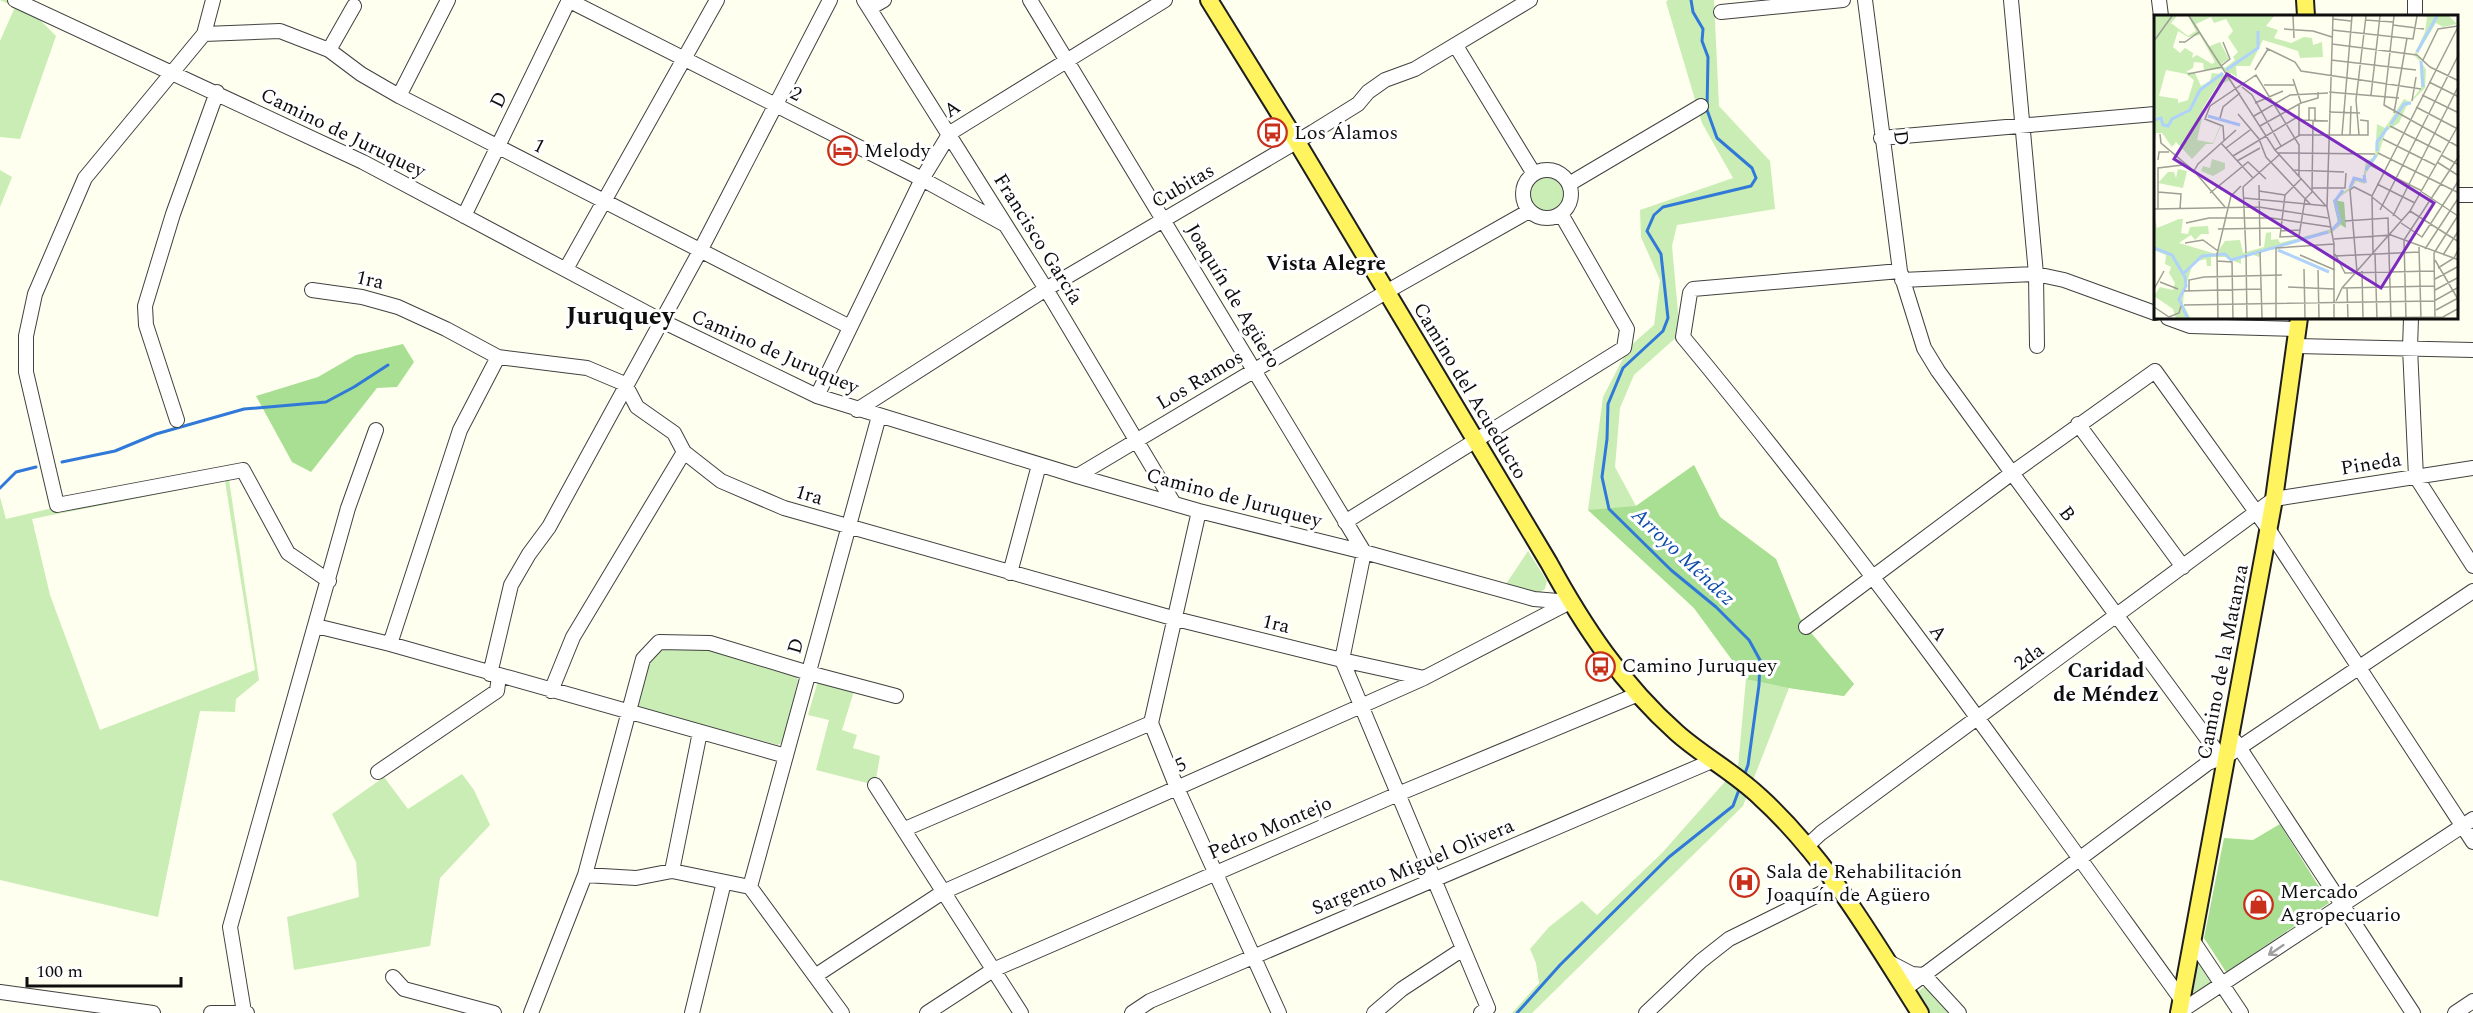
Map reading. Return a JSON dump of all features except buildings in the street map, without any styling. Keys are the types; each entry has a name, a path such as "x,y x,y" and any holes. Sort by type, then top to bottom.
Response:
{"main road":[{"name":"Camino del Acueducto","path":"1209,0 1297,142 1570,602 1603,652 1636,695 1678,735 1760,797 1806,847 1836,886 1920,1013"},
{"path":"2305,0 2306,15"},
{"name":"Camino de la Matanza","path":"2179,1010 2232,746 2274,499 2299,323"}],"street":[{"name":"Camino de Juruquey","path":"15,0 217,92 363,162 662,321 817,396 1039,465 1199,510 1534,599 1570,602"},
{"path":"213,0 204,34 85,178 35,294 26,336 26,372 57,505 243,470 288,553 329,581"},
{"path":"399,96 448,0"},
{"name":"2","path":"568,0 922,179 1005,224"},
{"name":"D","path":"464,216 568,0"},
{"path":"566,269 717,0"},
{"path":"378,772 496,691 494,675 512,585 529,554 549,527 625,384 662,321 830,0"},
{"path":"867,4 884,0"},
{"name":"Joaquín de Agüero","path":"1030,0 1364,552"},
{"name":"A","path":"817,396 922,179 950,133 1166,0"},
{"name":"Cubitas","path":"857,410 1046,289 1358,104 1368,92 1385,80 1415,69 1530,0"},
{"path":"1721,12 1843,0"},
{"name":"D","path":"1865,0 1881,138 1901,275"},
{"path":"2011,0 2036,274 2037,346"},
{"path":"2159,0 2161,15"},
{"name":"Francisco García","path":"867,4 1046,289 1173,502"},
{"path":"329,50 354,6"},
{"name":"1","path":"204,34 280,31 329,50 361,74 399,96 850,327"},
{"path":"1455,46 1534,174"},
{"path":"177,420 146,325 145,306 172,214 217,92"},
{"path":"1569,184 1701,106"},
{"path":"1881,138 2154,114"},
{"path":"1550,171 1558,173 1569,184 1571,197 1566,210 1561,214 1541,218 1529,211 1525,203 1524,187 1534,174 1550,171"},
{"name":"Los Ramos","path":"1077,476 1386,292 1529,211"},
{"path":"1345,522 1624,348 1627,329 1561,214"},
{"path":"1901,275 2036,274 2064,280 2154,313"},
{"name":"A","path":"1901,275 1693,289 1690,293 1683,338 1737,403 1979,718 2081,857 2179,1010"},
{"name":"B","path":"1901,275 1924,348 1938,371 2217,752 2232,746 2343,906 2413,1013"},
{"name":"1ra","path":"312,290 362,297 398,307 498,357 587,368 625,384 637,407 674,433 684,452 721,481 784,508 1176,619 1424,678"},
{"path":"2411,320 2410,348 2416,477 2473,566"},
{"path":"2190,322 2299,323"},
{"path":"2296,346 2473,350"},
{"path":"390,644 459,430 498,357"},
{"path":"1806,627 2078,424 2155,371 2269,530 2358,668 2468,823 2473,842"},
{"name":"D","path":"750,887 879,416"},
{"path":"2078,424 2183,567"},
{"path":"211,1013 246,1012 230,927 348,508 376,430"},
{"path":"551,691 573,637 684,452"},
{"path":"1010,573 1039,465"},
{"name":"Pineda","path":"2274,499 2473,468"},
{"name":"2da","path":"1806,847 1821,833 2274,499"},
{"path":"1199,510 1151,723 1177,788 1279,1013"},
{"path":"1364,552 1342,660 1463,949 1485,1011"},
{"path":"1905,989 2232,746 2358,668 2473,591"},
{"name":"5","path":"815,976 943,892 1424,678 1570,602"},
{"path":"316,626 390,644 786,756"},
{"path":"531,1013 585,875 643,659 660,641 710,643 896,696"},
{"name":"Pedro Montejo","path":"927,1013 993,970 1398,794 1636,695"},
{"path":"905,830 1151,723"},
{"path":"672,871 700,732"},
{"name":"Sargento Miguel Olivera","path":"1131,1013 1150,1001 1712,761"},
{"path":"875,785 1021,1013"},
{"path":"2179,1010 2223,985 2468,823"},
{"path":"585,875 636,878 672,871 750,887 842,1013"},
{"path":"692,1013 724,882"},
{"path":"1646,1013 1701,961 1730,939 1836,886"},
{"path":"2193,941 2241,1013"},
{"path":"1374,1013 1402,989 1463,949"},
{"path":"1887,961 1912,974 1924,975 1959,1013"},
{"path":"393,977 404,989 494,1013"},
{"path":"0,992 115,1010 153,1013"},
{"path":"2455,1013 2473,1001"}],"green space":[{"path":"0,0 30,0 38,18 56,36 20,139 0,137 0,41 15,7"},
{"path":"1668,0 1714,0 1719,106 1770,161 1775,209 1677,225 1672,246 1680,334 1634,375 1620,408 1615,467 1636,506 1694,465 1720,517 1776,559 1801,621 1854,684 1844,696 1789,688 1743,806 1532,1013 1512,1013 1539,983 1536,963 1530,949 1549,927 1582,901 1597,915 1662,853 1738,767 1746,679 1694,608 1588,510 1603,397 1629,347 1654,325 1660,280 1641,237 1640,210 1733,178 1702,123 1666,2"},
{"path":"0,170 12,177 0,207"},
{"path":"1548,176 1561,181 1566,194 1561,207 1548,212 1535,207 1530,194 1535,181"},
{"path":"403,344 414,362 397,387 377,388 311,472 292,462 256,396 318,377 356,355"},
{"path":"1694,465 1720,517 1776,559 1801,621 1854,684 1844,696 1746,679 1694,608 1588,510 1636,506"},
{"path":"224,477 229,480 259,680 236,699 235,712 200,711 158,917 0,880 0,497 6,519 74,503","holes":["225,481 255,670 100,730 50,595 32,519"]},
{"path":"1528,551 1547,581 1545,589 1539,593 1506,584"},
{"path":"710,647 796,677 798,680 783,742 778,745 640,708 638,705 651,657 658,649"},
{"path":"818,681 854,691 842,730 857,735 853,748 880,756 875,785 816,770 829,720 808,715"},
{"path":"462,774 474,790 490,825 440,878 430,946 294,970 287,917 359,897 356,862 332,814 384,777 408,809"},
{"path":"2280,824 2329,903 2226,972 2204,938 2224,838 2253,840"},
{"path":"2197,961 2211,983 2188,998"},
{"path":"1927,985 1952,1013 1926,1013 1914,994"}],"waterway":[{"name":"Arroyo Méndez","path":"1691,0 1693,12 1703,29 1702,41 1708,57 1707,110 1717,138 1752,168 1756,178 1751,186 1663,207 1654,215 1647,231 1661,254 1668,318 1663,331 1623,368 1608,404 1607,439 1602,477 1609,509 1671,570 1716,607 1749,640 1760,660 1759,685 1748,765 1744,776"},
{"path":"62,462 115,451 156,434 244,409 326,402 388,365"},
{"path":"0,488 16,472 36,467"},
{"name":"Arroyo Méndez","path":"1517,1013 1560,965 1669,857 1733,806 1740,787"}],"place":[{"name":"Los Álamos","path":"1273,133"},
{"name":"Melody","path":"843,151"},
{"name":"Camino Juruquey","path":"1601,666"},
{"name":"Sala de Rehabilitación Joaquín de Agüero","path":"1745,883"},
{"name":"Mercado Agropecuario","path":"2259,904"}],"district":[{"name":"Vista Alegre","path":"1326,264"},
{"name":"Juruquey","path":"620,316"},
{"name":"Caridad de Méndez","path":"2106,683"}]}
